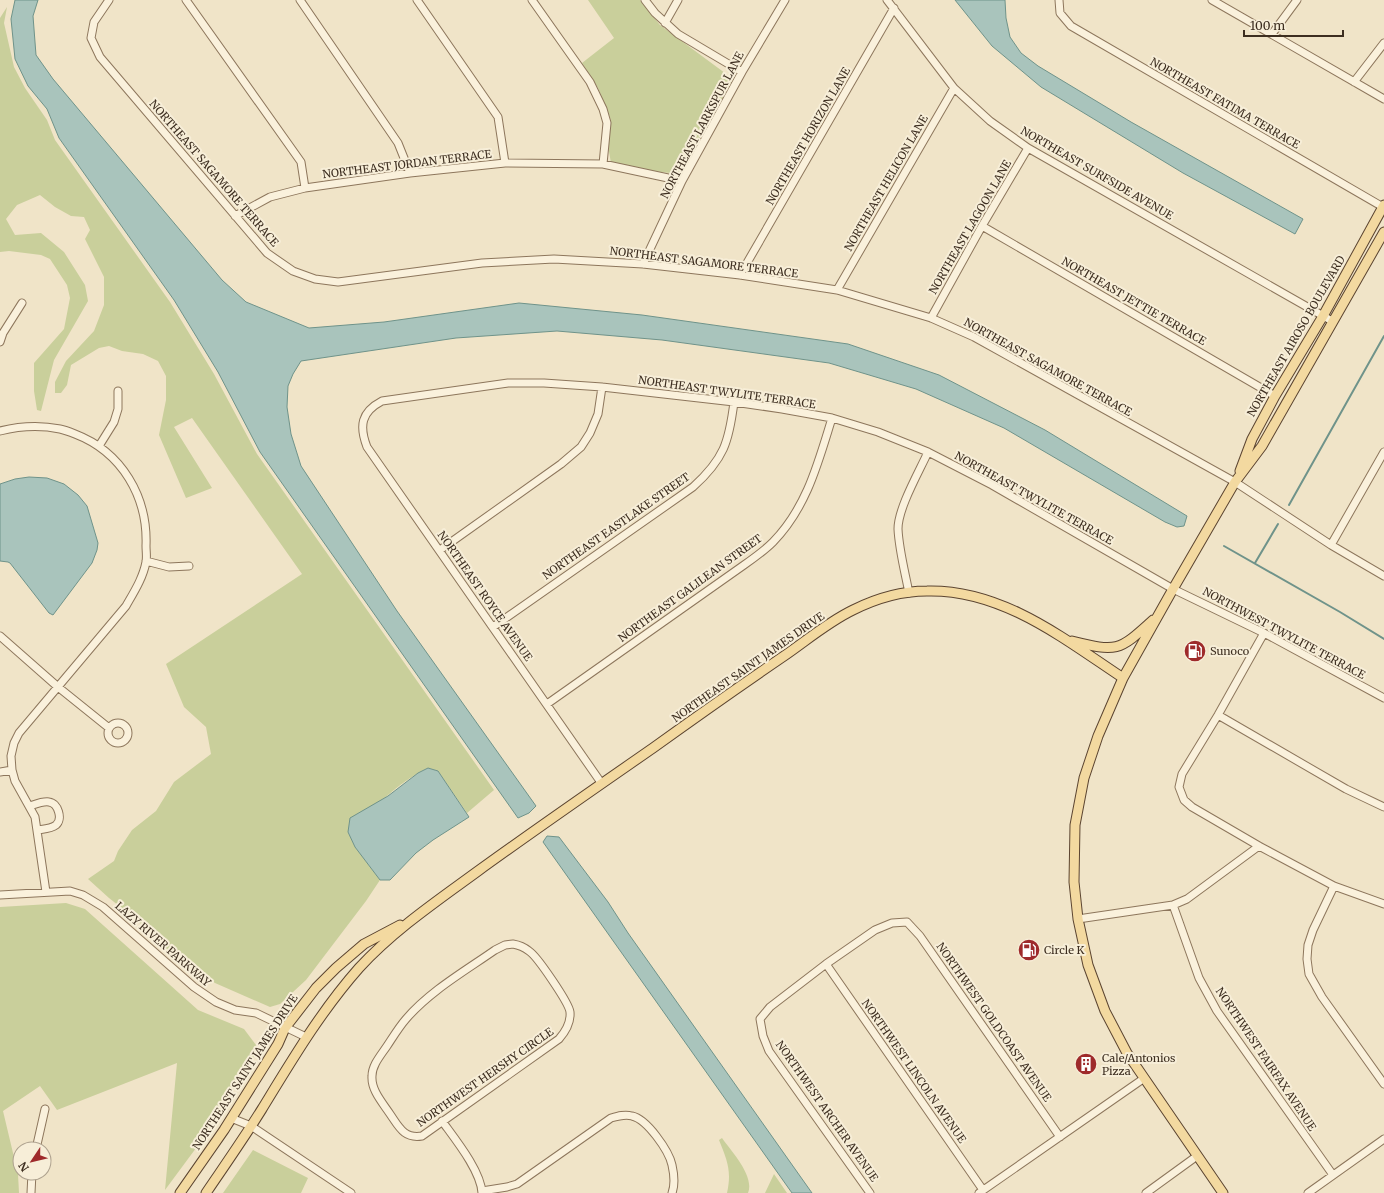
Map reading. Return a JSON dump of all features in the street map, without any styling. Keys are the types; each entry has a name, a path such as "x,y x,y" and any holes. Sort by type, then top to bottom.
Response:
{"main road":[{"name":"NORTHEAST AIROSO BOULEVARD","path":"1236,482 1252,439 1275,396 1323,316 1383,206"},
{"name":"NORTHEAST AIROSO BOULEVARD","path":"1223,1193 1127,1053 1105,1011 1088,965 1078,919 1074,882 1076,825 1084,778 1098,736 1124,678 1173,589 1236,482 1262,446 1384,232"},
{"name":"NORTHEAST SAINT JAMES DRIVE","path":"206,1193 251,1126 306,1037 334,997 376,950 415,916 782,657 850,612 870,602 889,596 909,592 951,591 988,600 1012,609 1065,640 1124,678"},
{"path":"1065,640 1107,649 1120,647 1131,640 1158,616"},
{"name":"NORTHEAST SAINT JAMES DRIVE","path":"180,1193 231,1118 278,1044 285,1028 316,988 364,944 415,916"}],"street":[{"name":"NORTHEAST SAGAMORE TERRACE","path":"108,0 94,22 91,38 100,57 267,253 293,271 315,279 338,282 482,263 554,259 643,264 740,275 837,290 931,318 974,336 1236,482 1331,545 1384,576"},
{"path":"186,0 302,162 306,188"},
{"path":"300,0 398,143 410,173"},
{"path":"417,0 498,117 505,163"},
{"path":"532,0 590,82 603,108 607,123 603,164"},
{"path":"645,0 655,13 678,34 742,72"},
{"path":"665,23 678,0"},
{"name":"NORTHEAST LARKSPUR LANE","path":"643,264 682,181 742,72 785,0"},
{"name":"NORTHEAST SURFSIDE AVENUE","path":"887,0 954,88 990,121 1028,148 1332,321"},
{"name":"NORTHEAST FATIMA TERRACE","path":"1059,0 1060,13 1071,26 1383,206"},
{"path":"1212,0 1384,99"},
{"path":"1272,34 1297,0"},
{"name":"NORTHEAST HORIZON LANE","path":"740,275 894,8"},
{"path":"1354,82 1384,43"},
{"name":"NORTHEAST HELICON LANE","path":"837,290 954,88"},
{"name":"NORTHEAST LAGOON LANE","path":"931,318 982,226 1028,148"},
{"name":"NORTHEAST JORDAN TERRACE","path":"235,216 270,197 306,188 410,173 505,163 603,164 682,181"},
{"name":"NORTHEAST JETTIE TERRACE","path":"982,226 1275,396"},
{"path":"0,342 3,333 22,303"},
{"name":"NORTHEAST TWYLITE TERRACE","path":"365,416 375,405 382,401 508,384 544,383 602,387 734,402 832,418 878,432 928,452 992,485 1173,589"},
{"path":"440,550 561,464 581,447 590,433 598,414 602,387"},
{"path":"99,446 114,422 118,409 118,391"},
{"name":"NORTHEAST EASTLAKE STREET","path":"493,627 693,487 704,477 715,465 723,451 730,431 734,402"},
{"name":"NORTHEAST ROYCE AVENUE","path":"365,416 362,425 363,436 367,447 602,784"},
{"name":"NORTHEAST GALILEAN STREET","path":"547,704 744,565 773,541 794,516 805,498 832,418"},
{"path":"0,431 17,427 37,426 62,429 83,437 99,446 115,460 128,475 136,490 143,509 147,530 146,561 138,586 126,606 19,733 14,743 11,756 12,770 15,781 35,817 46,892"},
{"path":"909,592 898,528 905,503 928,452"},
{"path":"1331,545 1384,452"},
{"path":"146,561 169,567 189,566"},
{"name":"NORTHWEST TWYLITE TERRACE","path":"1173,589 1264,633 1384,698"},
{"path":"1264,633 1218,715 1182,774 1179,786 1184,800 1192,808 1334,886 1384,904"},
{"path":"0,636 58,687 109,728"},
{"path":"1218,715 1346,789 1384,807"},
{"path":"0,772 12,770"},
{"path":"30,806 48,802 53,803 57,809 59,818 56,825 50,828 37,830"},
{"path":"1078,919 1173,904 1186,900 1259,846"},
{"path":"1334,886 1313,930 1308,945 1307,959 1309,974 1322,997 1384,1084"},
{"name":"LAZY RIVER PARKWAY","path":"0,895 70,891 83,895 103,907 194,987 216,1002 235,1010 256,1013 306,1037"},
{"name":"NORTHWEST FAIRFAX AVENUE","path":"1173,904 1199,978 1217,1011 1333,1175"},
{"name":"NORTHWEST GOLDCOAST AVENUE","path":"826,964 875,930 892,923 907,922 920,936 1060,1137"},
{"name":"NORTHWEST HERSHY CIRCLE","path":"513,944 521,946 531,952 566,1000 570,1010 570,1020 567,1029 559,1039 442,1121 422,1136 409,1136 401,1130 377,1094 372,1083 372,1074 378,1059 406,1019 418,1006 495,950 505,945 513,944"},
{"name":"NORTHWEST ARCHER AVENUE","path":"826,964 770,1007 760,1019 763,1036 769,1051 870,1193"},
{"name":"NORTHWEST LINCOLN AVENUE","path":"826,964 981,1191"},
{"path":"981,1191 1144,1079"},
{"path":"38,1141 45,1109"},
{"path":"442,1121 455,1138 479,1177 482,1192 517,1184 611,1118 621,1115 633,1116 649,1126 668,1154 672,1164 674,1178 672,1193"},
{"path":"231,1118 251,1126 351,1193"},
{"path":"1308,1193 1384,1139"},
{"path":"1146,1193 1197,1156"},
{"path":"31,1193 32,1181"}],"green space":[{"path":"588,0 640,0 660,25 733,79 680,174 651,171 611,163 608,146 611,123 610,117 598,88 582,63 614,38"},
{"path":"7,7 4,23 14,67 25,88 47,120 55,140 170,302 214,374 257,454 494,790 467,813 438,771 428,768 406,781 396,789 348,832 355,847 380,880 366,901 306,980 280,1004 270,1007 215,983 168,950 137,920 88,879 114,861 118,851 132,830 156,811 174,782 211,754 206,727 184,707 166,664 302,574 192,418 174,427 212,488 186,498 159,435 166,400 166,376 158,361 143,354 122,351 109,346 99,348 71,365 67,385 61,393 55,393 55,382 66,361 94,331 104,305 104,277 85,239 90,230 84,217 71,216 55,207 40,195 17,205 6,219 15,235 41,233 64,252 85,285 88,301 54,360 41,411 37,410 34,391 34,363 64,329 70,298 67,285 50,259 41,255 9,251 0,252 0,18"},
{"path":"66,903 85,909 198,1010 244,1029 259,1049 202,1140 165,1190 177,1063 57,1110 40,1086 3,1111 12,1149 12,1181 18,1181 19,1193 0,1193 0,907"},
{"path":"722,1138 745,1172 749,1186 748,1193 727,1193 729,1172 719,1140"},
{"path":"253,1150 308,1178 301,1193 223,1193"},
{"path":"774,1174 787,1193 765,1193"}],"water":[{"path":"15,0 38,0 33,16 36,55 53,79 222,280 246,302 309,328 384,322 519,303 642,315 848,344 939,375 1045,430 1187,516 1184,526 1177,527 1165,522 1004,428 916,389 829,363 662,340 557,331 456,338 301,361 288,386 287,407 291,434 301,466 397,611 536,806 529,813 518,818 260,452 218,372 174,300 59,138 47,109 28,86 15,59 11,19"},
{"path":"955,0 1005,0 1006,18 1010,37 1021,53 1038,66 1131,122 1303,219 1295,234 1183,173 1041,87 992,46"},
{"path":"29,477 47,478 64,484 78,495 87,506 98,543 92,563 53,615 49,613 10,563 0,561 0,484 15,479"},
{"path":"428,768 438,771 469,817 433,840 416,853 390,880 380,880 355,847 348,832 350,818 388,796 418,773"},
{"path":"547,836 559,837 608,902 628,933 812,1193 792,1193 543,842"}],"waterway":[{"path":"1289,505 1384,336"},
{"path":"1255,563 1278,524"},
{"path":"1224,546 1340,612 1384,639"}],"place":[{"name":"Sunoco","path":"1195,651"},
{"name":"Circle K","path":"1029,950"},
{"name":"Cale/Antonios Pizza","path":"1086,1064"}]}
